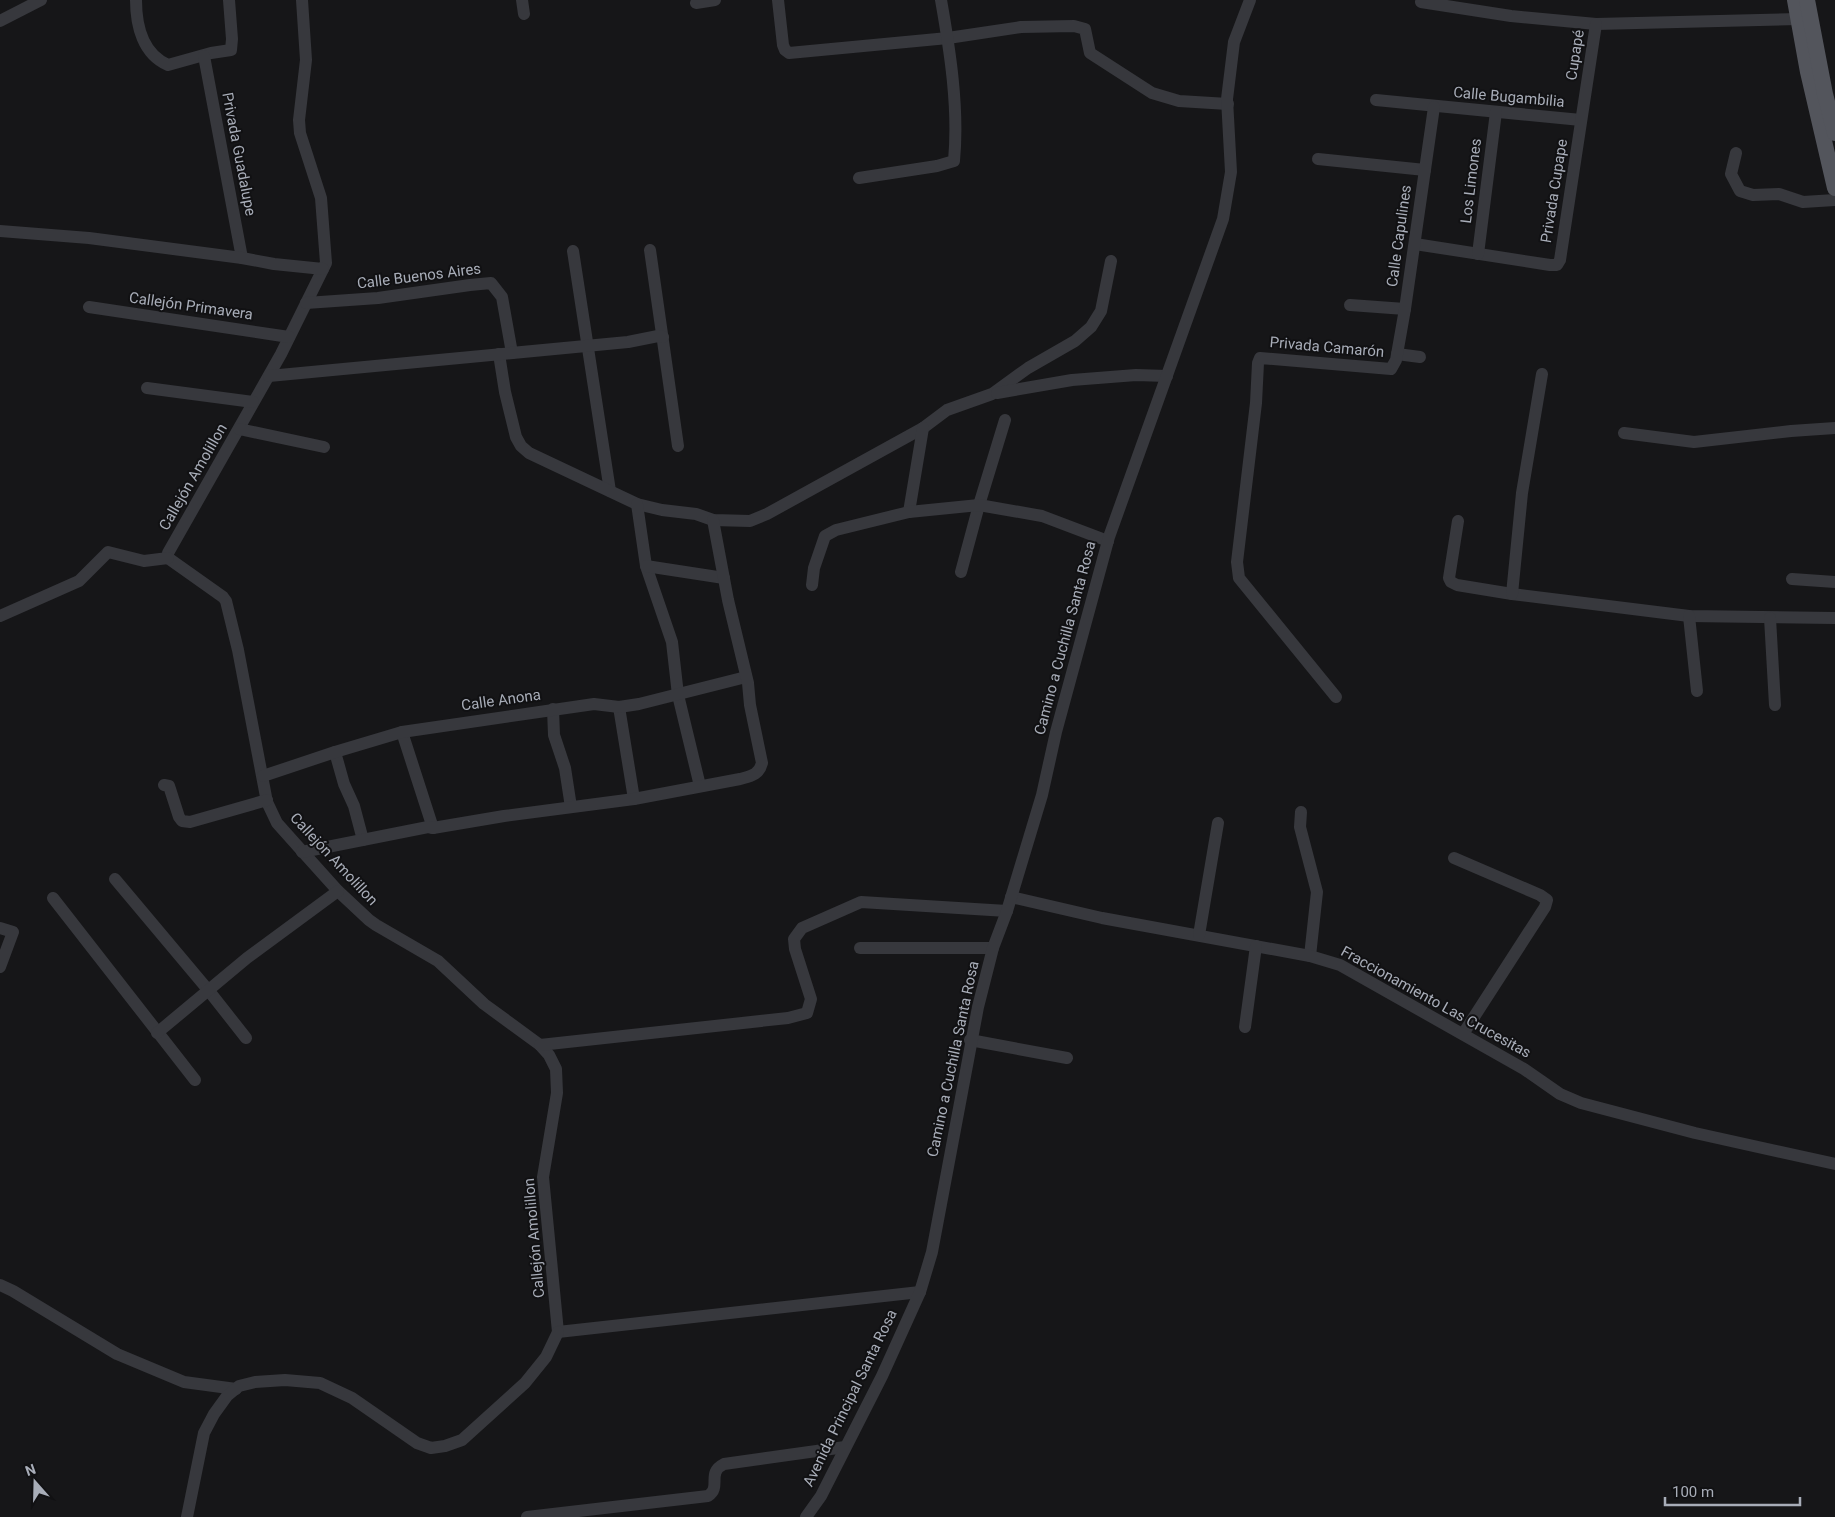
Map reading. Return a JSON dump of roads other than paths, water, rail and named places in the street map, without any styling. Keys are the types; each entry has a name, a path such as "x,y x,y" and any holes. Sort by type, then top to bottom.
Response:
{"main road":[{"path":"1795,0 1808,72 1835,188"},
{"path":"1807,0 1825,94 1835,133"}],"street":[{"path":"0,21 23,4 41,0"},
{"path":"136,0 136,11 144,44 153,56 168,65 211,53 231,50 229,0"},
{"name":"Callejón Amolillon","path":"302,0 306,60 299,120 300,133 322,198 326,263 289,337 168,554 168,558 226,601 267,800 278,823 338,891 376,925 438,961 484,1004 540,1045 549,1056 556,1070 557,1093 543,1176 558,1332"},
{"path":"522,0 524,14"},
{"path":"696,2 715,0"},
{"path":"778,0 785,50 789,54 948,38 1021,27 1074,26 1085,29 1090,53 1152,93 1179,101 1228,104"},
{"path":"859,178 937,166 954,160 956,135 948,38 941,0"},
{"name":"Camino a Cuchilla Santa Rosa","path":"920,1292 932,1252 970,1040 993,948 1007,911 1042,795 1056,732 1108,541 1223,219 1231,172 1228,104 1234,42 1250,0"},
{"path":"1421,2 1511,16 1596,24 1798,18"},
{"name":"Cupapé","path":"1581,120 1596,24"},
{"name":"Privada Guadalupe","path":"204,56 242,258"},
{"name":"Calle Bugambilia","path":"1376,100 1581,120"},
{"name":"Calle Capulines","path":"1391,368 1396,360 1405,309 1434,107"},
{"name":"Los Limones","path":"1478,254 1496,112"},
{"name":"Privada Cupape","path":"1478,254 1557,265 1560,260 1581,120"},
{"path":"1736,152 1731,174 1740,191 1753,195 1779,194 1803,202 1835,200"},
{"path":"1318,159 1425,170"},
{"path":"0,230 89,238 323,269"},
{"path":"1415,244 1478,254"},
{"path":"650,250 678,446"},
{"path":"573,251 610,491"},
{"path":"992,394 1028,368 1075,341 1091,327 1100,311 1110,261"},
{"name":"Calle Buenos Aires","path":"306,303 378,298 470,285 491,284 502,298 506,354 504,392 516,437 521,446 529,453 637,504 662,510 696,514 713,520 750,521 767,514 924,428 948,410 992,394"},
{"path":"1350,305 1405,309"},
{"name":"Callejón Primavera","path":"88,307 289,337"},
{"path":"268,376 628,342 658,336 663,338"},
{"path":"1397,354 1420,357"},
{"name":"Privada Camarón","path":"1336,697 1239,578 1237,562 1256,403 1258,363 1260,358 1391,368"},
{"path":"1512,594 1522,493 1542,374"},
{"path":"992,394 1072,380 1136,375 1167,376"},
{"path":"147,388 254,402"},
{"path":"961,572 1005,420"},
{"path":"909,512 924,428"},
{"path":"1624,433 1694,442 1835,428"},
{"path":"239,429 324,446"},
{"path":"637,504 646,566 672,642 678,695 700,786"},
{"path":"812,585 814,568 825,536 836,530 909,512 979,505 1042,516 1108,541"},
{"path":"302,852 319,847 428,827 433,828 482,819 634,799 740,780 754,775 760,770 762,763 713,520"},
{"path":"1458,522 1449,578 1451,582 1512,594 1689,616 1835,618"},
{"path":"0,616 79,581 108,552 144,560 168,558"},
{"path":"646,566 724,578"},
{"path":"1792,579 1835,582"},
{"path":"1689,616 1697,691"},
{"path":"1770,618 1775,705"},
{"name":"Calle Anona","path":"263,776 402,732 594,704 619,707 678,695 746,677"},
{"path":"619,707 634,799"},
{"path":"553,709 554,734 565,768 571,807"},
{"path":"402,732 433,828"},
{"path":"335,752 344,784 354,806 363,840"},
{"path":"164,785 170,789 178,817 182,821 190,822 267,800"},
{"path":"1301,812 1300,827 1317,892 1310,956"},
{"path":"1199,935 1218,822"},
{"path":"1454,858 1540,895 1546,900 1545,907 1463,1034"},
{"path":"115,879 246,1038"},
{"path":"157,1032 247,958 338,891"},
{"name":"Fraccionamiento Las Crucesitas","path":"1011,897 1102,918 1310,956 1340,965 1524,1069 1560,1094 1581,1103 1695,1133 1835,1164"},
{"path":"52,898 195,1080"},
{"path":"540,1045 788,1018 807,1013 811,999 794,939 802,928 861,902 1007,911"},
{"path":"0,928 12,932 0,967"},
{"path":"1245,1027 1256,946"},
{"path":"860,948 993,948"},
{"path":"970,1040 1067,1058"},
{"path":"0,1285 117,1354 184,1382 236,1389"},
{"path":"187,1517 204,1433 214,1414 227,1396 239,1386 256,1382 285,1380 320,1384 352,1398 417,1443 431,1448 445,1446 462,1440 525,1383 546,1357 558,1332 920,1292"},
{"name":"Avenida Principal Santa Rosa","path":"806,1517 821,1496 882,1376 920,1292"},
{"path":"527,1517 708,1496 713,1493 715,1488 714,1474 717,1468 724,1464 845,1447"}]}
